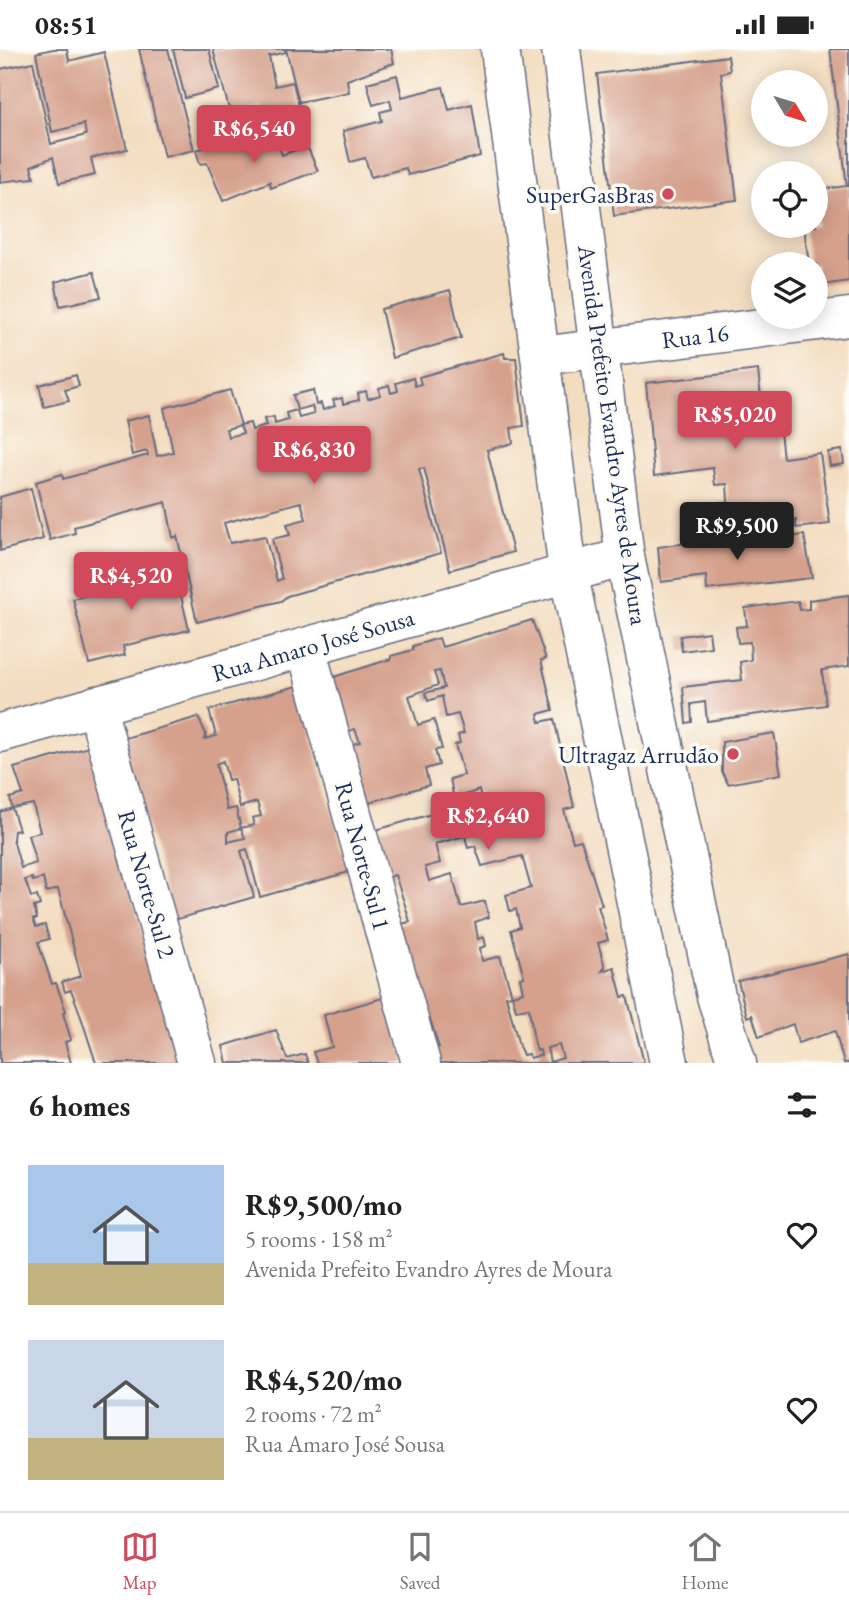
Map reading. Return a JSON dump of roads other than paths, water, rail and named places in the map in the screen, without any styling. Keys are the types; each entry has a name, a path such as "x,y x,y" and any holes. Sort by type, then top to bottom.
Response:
{"street":[{"path":"500,49 568,571 669,1063"},
{"name":"Avenida Prefeito Evandro Ayres de Moura","path":"561,49 625,557 716,996 737,1063"},
{"name":"Rua 16","path":"541,356 849,317"},
{"name":"Rua Amaro José Sousa","path":"0,733 625,557"},
{"name":"Rua Norte-Sul 1","path":"306,648 421,1063"},
{"name":"Rua Norte-Sul 2","path":"96,705 197,1063"}],"place":[{"name":"SuperGasBras","path":"668,194"},
{"name":"Ultragaz Arrudão","path":"733,754"}]}
